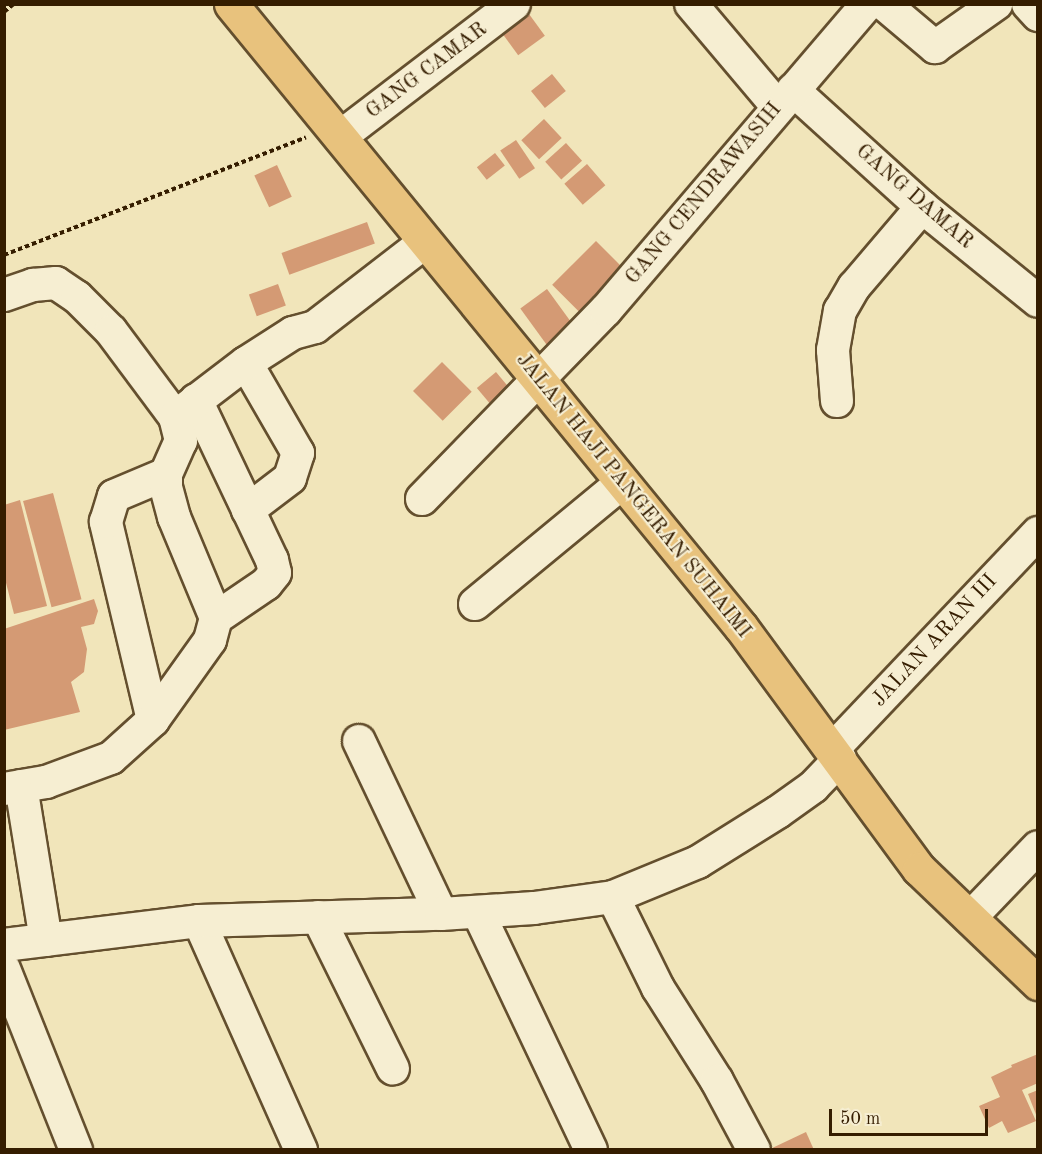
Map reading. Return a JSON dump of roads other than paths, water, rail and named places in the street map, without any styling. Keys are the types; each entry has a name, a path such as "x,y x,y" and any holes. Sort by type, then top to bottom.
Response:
{"main road":[{"name":"JALAN HAJI PANGERAN SUHAIMI","path":"231,4 741,627 912,860 1038,983"}],"street":[{"name":"GANG CAMAR","path":"335,132 514,4"},
{"name":"GANG DAMAR","path":"691,4 786,98 1038,301"},
{"name":"GANG CENDRAWASIH","path":"422,499 536,378 606,310 867,4"},
{"path":"884,4 935,47 996,4"},
{"path":"1028,4 1038,15"},
{"path":"837,401 833,350 840,311 854,287 922,207"},
{"path":"153,720 106,522 114,496 166,474 177,458 186,409 246,363 293,333 305,312 420,236"},
{"path":"4,295 33,285 56,283 77,297 186,409 248,510 272,560 274,573 266,584 216,618"},
{"path":"246,363 298,453 290,478 248,510"},
{"path":"45,940 13,788 46,782 111,758 153,720 210,640 216,618 174,517 166,474"},
{"path":"475,604 622,483"},
{"name":"JALAN ARAN III","path":"4,945 199,921 478,912 613,897 698,862 778,812 813,786 836,754 1038,532"},
{"path":"359,741 441,914"},
{"path":"970,918 1038,847"},
{"path":"613,897 658,988 717,1081 754,1149"},
{"path":"478,912 591,1149"},
{"path":"318,917 393,1069"},
{"path":"199,921 301,1149"},
{"path":"4,969 76,1149"}]}
